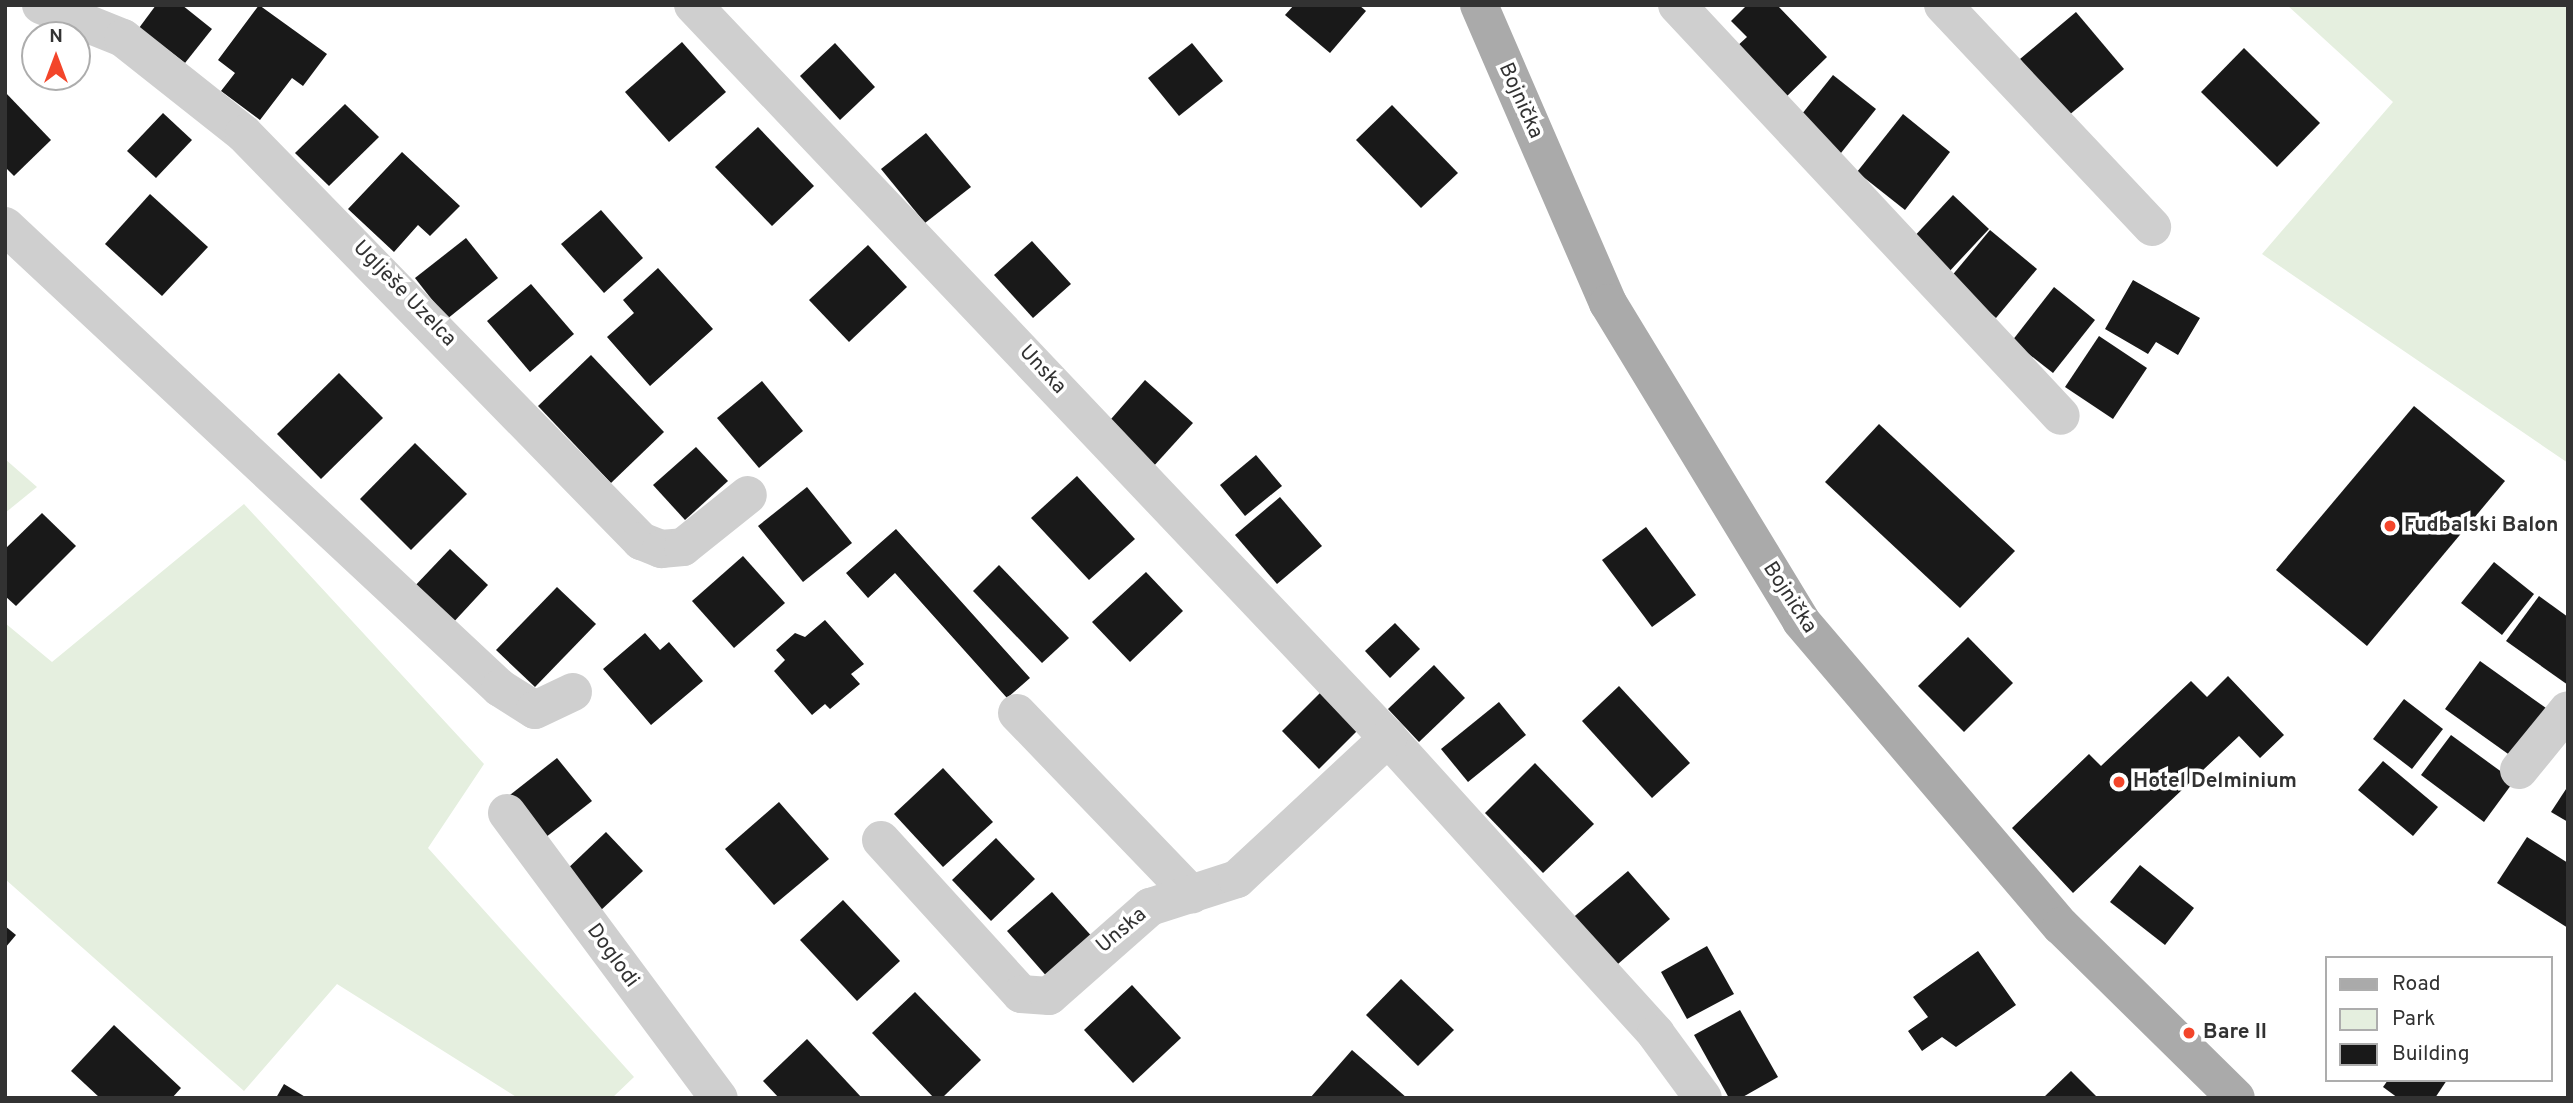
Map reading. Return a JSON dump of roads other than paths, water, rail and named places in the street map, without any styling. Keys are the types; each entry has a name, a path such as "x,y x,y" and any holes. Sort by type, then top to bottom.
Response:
{"main road":[{"name":"Bojnička","path":"1479,5 1608,303 1801,621 2061,926 2236,1098"}],"street":[{"name":"Uglješe Uzelca","path":"41,5 123,38 244,134 641,541 661,549 683,547 748,495"},
{"name":"Unska","path":"693,5 1388,738 1656,1034 1703,1098"},
{"path":"1677,5 2061,416"},
{"path":"1943,5 2152,228"},
{"path":"5,226 500,688 536,710 573,692"},
{"path":"2519,770 2568,710"},
{"path":"1017,713 1192,895"},
{"name":"Unska","path":"881,840 1021,994 1034,998 1049,996 1150,907 1237,880 1388,738"},
{"name":"Doglodi","path":"507,813 719,1098"}],"place":[{"name":"Fudbalski Balon","path":"2390,526"},
{"name":"Hotel Delminium","path":"2119,782"},
{"name":"Bare II","path":"2189,1033"}]}
